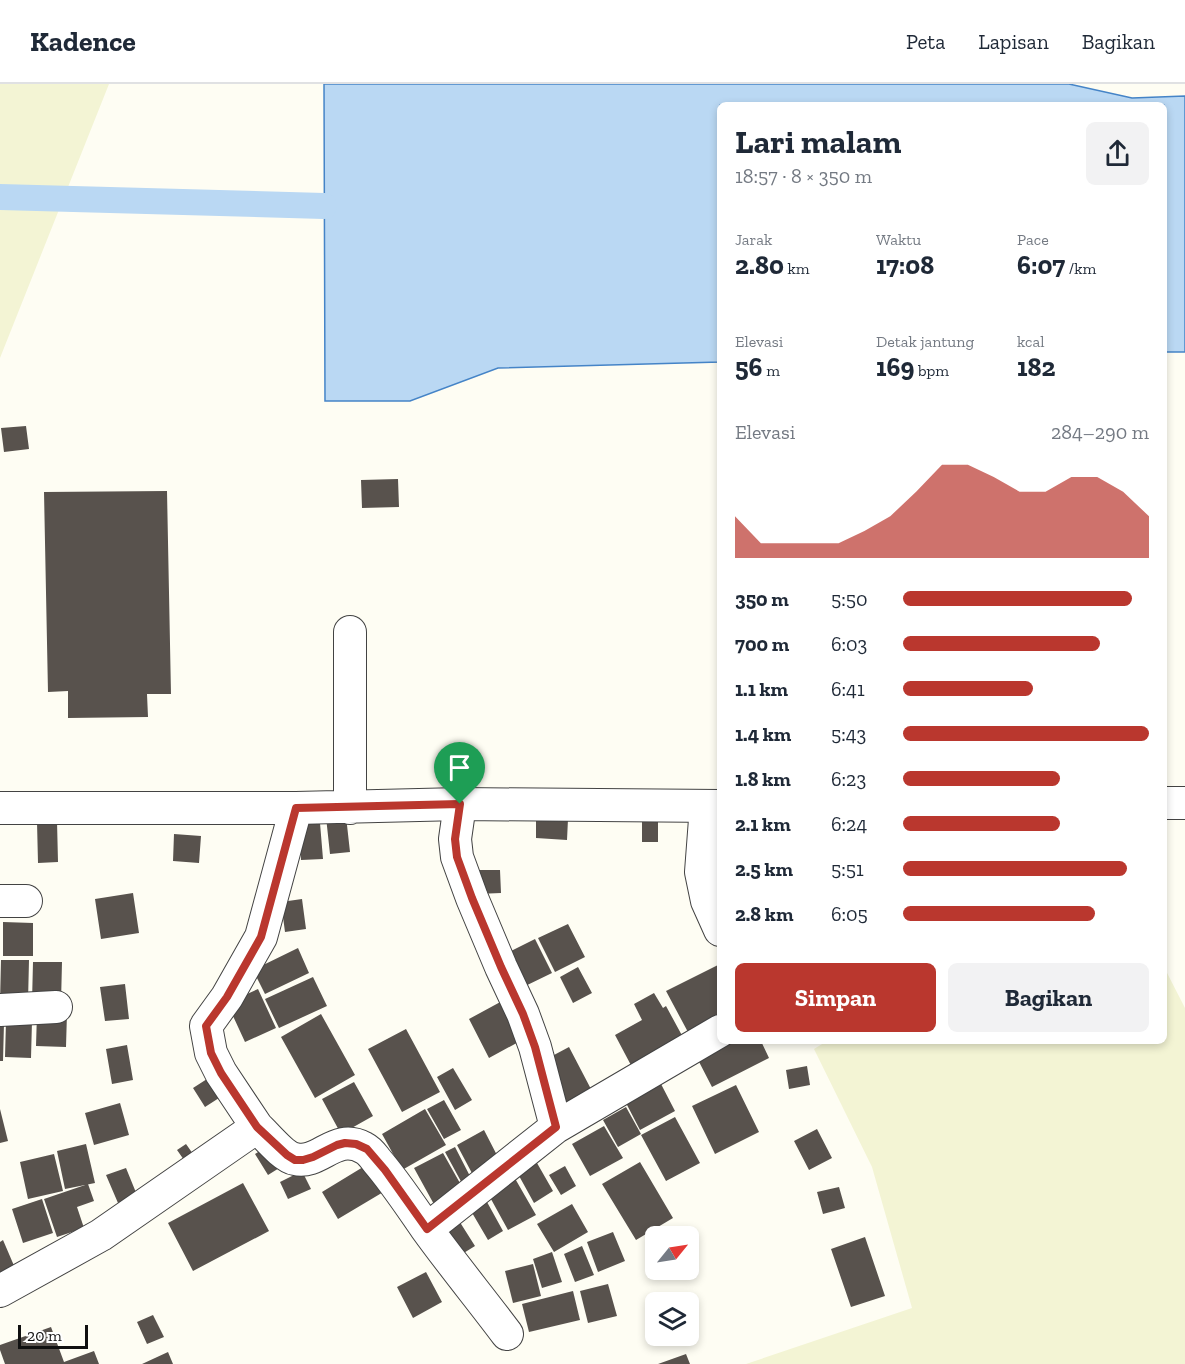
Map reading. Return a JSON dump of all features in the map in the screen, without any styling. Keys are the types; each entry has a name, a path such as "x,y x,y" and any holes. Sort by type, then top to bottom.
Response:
{"street":[{"path":"350,632 350,808"},
{"path":"1167,803 1185,803"},
{"path":"460,804 455,839 457,857 472,898 523,1014 535,1047 556,1127"},
{"path":"0,808 350,808 460,804 713,806 701,872 707,901 717,923"},
{"path":"296,808 261,937 227,997 206,1026 211,1053 221,1073 257,1127 295,1160 313,1157 345,1143 356,1144 367,1149 507,1334"},
{"path":"0,1010 56,1007"},
{"path":"427,1229 556,1127 717,1033"},
{"path":"0,1291 101,1235 257,1127"}],"green space":[{"path":"0,84 109,84 0,358"},
{"path":"1167,973 1185,1008 1185,1364 746,1364 912,1308 872,1167 814,1049 822,1044 1167,1044"}],"water":[{"path":"324,84 1069,84 1132,98 1185,96 1185,352 1167,352 1167,102 717,102 717,362 498,368 410,401 325,401"}],"building":[{"path":"26,426 29,449 4,452 1,428"},
{"path":"398,479 399,507 362,508 361,480"},
{"path":"167,491 171,694 147,694 148,717 68,718 68,691 48,692 44,492"},
{"path":"346,816 350,852 330,854 326,817"},
{"path":"536,817 568,819 567,840 536,838"},
{"path":"57,821 58,862 38,863 37,822"},
{"path":"642,822 658,822 658,842 642,842"},
{"path":"320,823 323,859 301,860 299,825"},
{"path":"174,834 201,836 199,863 173,861"},
{"path":"477,870 500,870 501,893 477,894"},
{"path":"133,893 139,933 101,939 95,899"},
{"path":"302,899 306,929 285,932 281,902"},
{"path":"3,922 33,923 33,956 3,956"},
{"path":"568,924 585,957 555,972 538,938"},
{"path":"535,939 552,973 517,990 501,956"},
{"path":"298,948 309,973 265,994 253,970"},
{"path":"1,960 29,960 28,1002 0,1002"},
{"path":"33,962 62,962 61,1003 32,1002"},
{"path":"717,966 717,1020 689,1034 666,991"},
{"path":"578,967 592,993 573,1003 560,977"},
{"path":"313,977 327,1006 279,1028 265,999"},
{"path":"125,984 129,1019 105,1021 100,987"},
{"path":"258,989 276,1028 245,1042 227,1003"},
{"path":"654,993 663,1008 666,1006 685,1041 633,1069 615,1035 642,1020 634,1004"},
{"path":"504,1000 524,1039 489,1058 469,1019"},
{"path":"37,1013 67,1013 66,1047 36,1046"},
{"path":"321,1014 355,1075 315,1098 281,1037"},
{"path":"6,1021 32,1021 31,1058 5,1057"},
{"path":"0,1023 4,1023 3,1061 0,1061"},
{"path":"406,1029 440,1092 402,1112 368,1049"},
{"path":"721,1044 762,1044 769,1058 712,1087 696,1056"},
{"path":"127,1045 133,1080 112,1084 106,1049"},
{"path":"569,1047 592,1091 562,1107 539,1063"},
{"path":"807,1066 810,1085 789,1089 786,1070"},
{"path":"453,1068 472,1100 455,1110 437,1077"},
{"path":"207,1079 219,1098 205,1107 193,1088"},
{"path":"354,1082 373,1116 341,1134 322,1099"},
{"path":"661,1084 675,1111 640,1130 626,1103"},
{"path":"736,1085 759,1132 715,1154 692,1106"},
{"path":"444,1100 461,1130 444,1139 427,1109"},
{"path":"120,1103 129,1135 94,1145 85,1113"},
{"path":"626,1107 641,1134 618,1147 603,1120"},
{"path":"0,1109 8,1141 0,1143"},
{"path":"425,1109 446,1145 402,1170 382,1134"},
{"path":"675,1117 700,1163 666,1181 641,1135"},
{"path":"604,1126 623,1158 590,1176 572,1144"},
{"path":"817,1129 832,1158 809,1170 794,1141"},
{"path":"484,1130 501,1163 474,1177 457,1145"},
{"path":"86,1144 95,1183 65,1189 57,1151"},
{"path":"186,1144 198,1161 189,1167 177,1150"},
{"path":"271,1144 284,1165 268,1175 255,1154"},
{"path":"455,1147 473,1182 464,1187 445,1152"},
{"path":"443,1153 465,1192 436,1208 414,1168"},
{"path":"54,1154 63,1191 28,1199 20,1162"},
{"path":"640,1162 673,1218 660,1226 645,1226 645,1235 636,1240 602,1184"},
{"path":"537,1163 553,1191 534,1203 518,1174"},
{"path":"368,1164 385,1191 338,1219 322,1192"},
{"path":"565,1166 576,1186 561,1195 549,1175"},
{"path":"126,1168 137,1195 118,1203 106,1175"},
{"path":"302,1171 311,1189 288,1199 280,1182"},
{"path":"513,1175 536,1215 508,1230 486,1190"},
{"path":"243,1183 269,1231 193,1271 168,1223"},
{"path":"88,1184 94,1201 77,1207 84,1228 57,1237 44,1199"},
{"path":"839,1187 845,1208 823,1214 817,1192"},
{"path":"42,1199 53,1233 23,1243 12,1209"},
{"path":"487,1202 503,1231 488,1240 471,1211"},
{"path":"572,1204 588,1232 554,1252 537,1224"},
{"path":"456,1216 475,1246 454,1259 435,1228"},
{"path":"613,1232 625,1261 598,1272 587,1242"},
{"path":"865,1237 885,1296 851,1307 831,1249"},
{"path":"3,1240 15,1268 0,1275 0,1242"},
{"path":"582,1246 594,1275 575,1282 564,1254"},
{"path":"552,1252 562,1282 542,1288 533,1259"},
{"path":"533,1264 541,1296 513,1303 505,1271"},
{"path":"426,1272 442,1302 413,1318 397,1287"},
{"path":"608,1284 617,1316 588,1323 580,1291"},
{"path":"573,1291 580,1320 529,1332 522,1304"},
{"path":"153,1315 164,1337 147,1344 137,1322"},
{"path":"51,1327 64,1362 94,1351 99,1364 5,1364 0,1345"},
{"path":"168,1352 173,1364 142,1364"},
{"path":"686,1354 690,1364 658,1364"}],"waterway":[{"path":"0,197 324,206"}],"route":[{"path":"460,804 455,839 457,857 501,967 523,1014 535,1047 556,1127 427,1229 367,1149 356,1144 345,1143 303,1160 295,1160 287,1155 257,1127 221,1073 211,1053 206,1026 227,997 261,937 296,808 460,804"}]}
